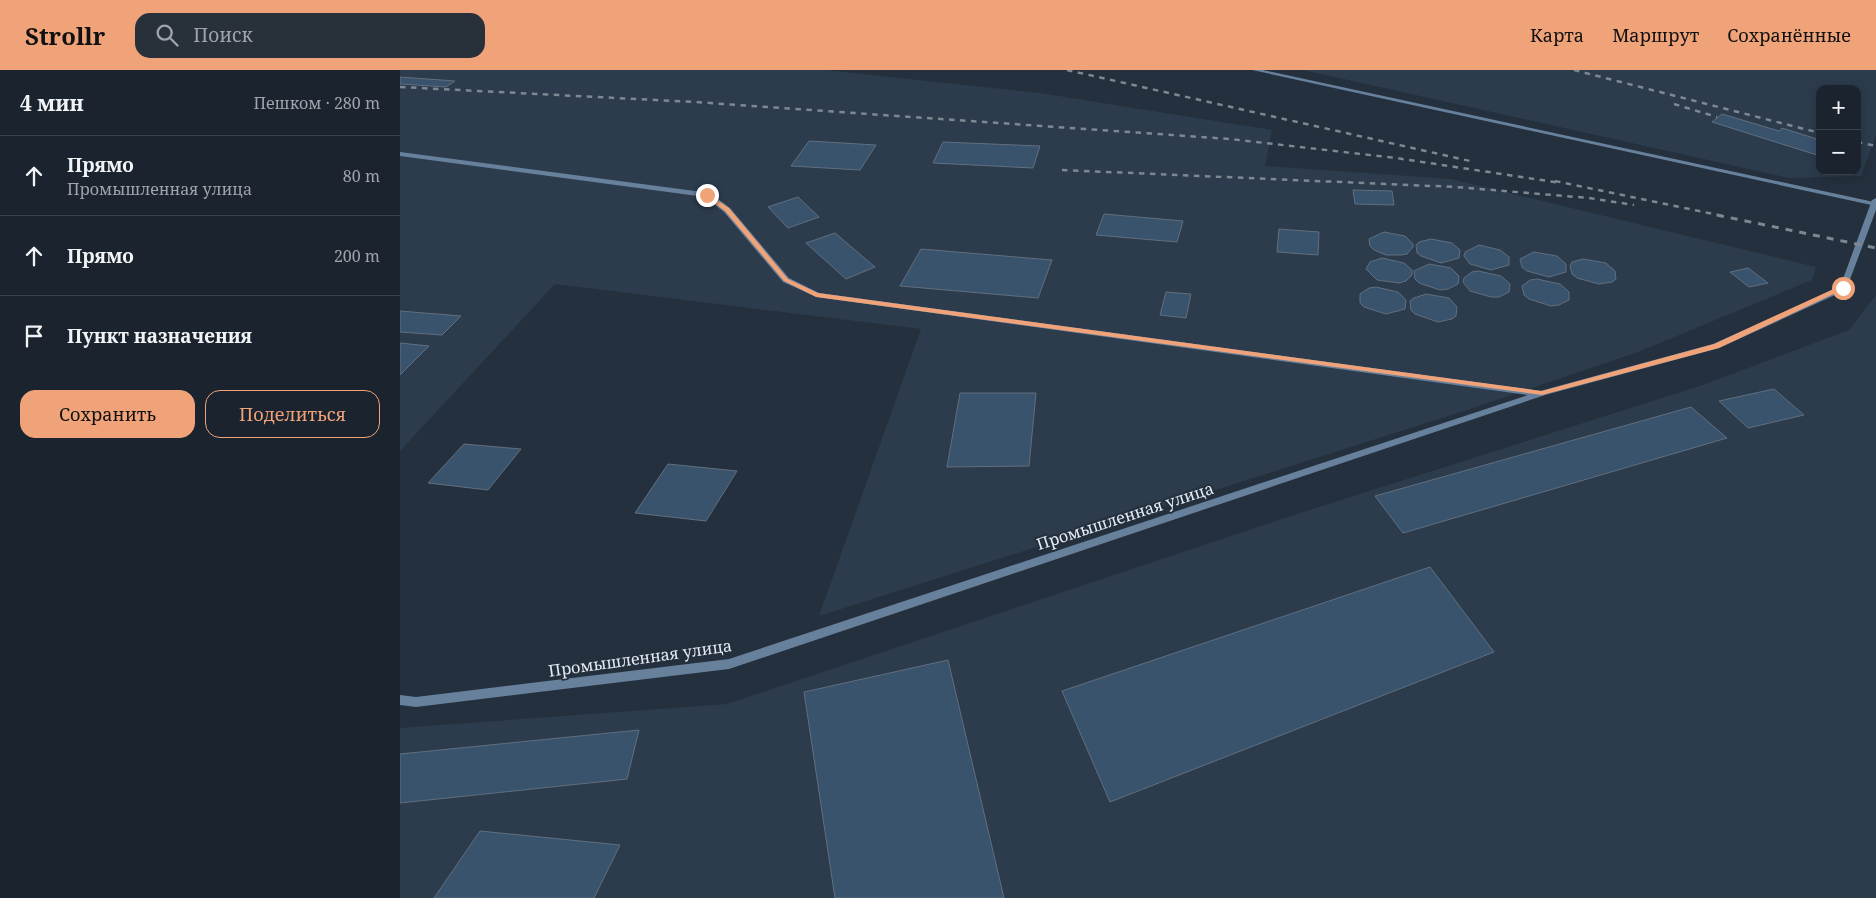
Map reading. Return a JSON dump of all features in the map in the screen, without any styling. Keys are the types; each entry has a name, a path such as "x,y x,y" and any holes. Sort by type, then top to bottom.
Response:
{"street":[{"path":"1255,70 1875,202"},
{"path":"400,154 707,195 727,210 786,280 816,295 1542,393"},
{"name":"Промышленная улица","path":"400,700 416,702 729,664 1542,393 1716,346 1843,288 1875,202"}],"shaded area":[{"path":"400,70 825,70 1040,93 1272,130 1265,166 1451,179 1816,267 1812,280 1638,352 1464,411 819,616 921,329 555,284 400,451"},
{"path":"1303,70 1876,70 1876,135 1861,176 1789,178"},
{"path":"1876,295 1876,898 400,898 400,728 727,704 1297,514 1703,385 1849,330"}],"building":[{"path":"400,77 455,81 446,87 400,84"},
{"path":"1722,114 1779,131 1782,128 1816,139 1816,155 1712,122"},
{"path":"809,141 876,145 860,170 791,166"},
{"path":"943,142 1040,146 1033,168 933,163"},
{"path":"1353,190 1392,191 1394,205 1355,204"},
{"path":"798,197 819,217 788,228 768,207"},
{"path":"1104,214 1183,221 1177,242 1096,235"},
{"path":"1279,229 1319,232 1318,255 1277,252"},
{"path":"1384,232 1405,236 1413,244 1413,247 1407,254 1401,255 1386,255 1374,250 1370,246 1369,239"},
{"path":"835,233 875,267 846,279 806,243"},
{"path":"1431,239 1452,243 1460,250 1459,258 1441,263 1417,253 1416,245 1419,242"},
{"path":"1479,245 1500,250 1509,257 1509,265 1491,270 1470,264 1464,256 1465,252"},
{"path":"921,249 1052,260 1038,298 900,286"},
{"path":"1534,252 1557,256 1566,264 1566,272 1549,277 1527,271 1522,267 1520,259"},
{"path":"1382,258 1404,263 1412,270 1412,275 1406,281 1399,283 1377,280 1366,269 1370,262"},
{"path":"1583,259 1606,263 1615,271 1616,279 1612,282 1599,284 1577,278 1572,274 1570,266 1572,262"},
{"path":"1429,264 1451,268 1459,276 1458,284 1448,289 1440,290 1419,283 1415,279 1414,271"},
{"path":"1748,268 1768,283 1749,287 1730,272"},
{"path":"1478,271 1501,276 1510,284 1509,292 1499,297 1491,297 1470,291 1463,282 1464,278 1472,272"},
{"path":"1537,279 1560,284 1569,292 1569,300 1559,305 1551,306 1529,299 1524,295 1522,286 1530,280"},
{"path":"1376,287 1398,292 1406,300 1405,309 1386,314 1364,307 1360,303 1360,294 1369,288"},
{"path":"1166,292 1191,294 1186,318 1160,315"},
{"path":"1426,294 1449,298 1457,307 1456,316 1452,319 1438,322 1415,314 1411,310 1410,301"},
{"path":"400,311 461,316 442,335 400,332"},
{"path":"400,343 429,346 400,375"},
{"path":"1774,389 1804,415 1748,428 1719,401"},
{"path":"960,393 1036,393 1029,466 947,467"},
{"path":"1691,407 1727,438 1403,533 1375,496"},
{"path":"464,444 521,449 488,490 428,483"},
{"path":"668,464 737,471 706,521 635,513"},
{"path":"1430,567 1494,652 1110,802 1062,691"},
{"path":"948,660 1004,898 835,898 804,692"},
{"path":"639,730 627,779 400,803 400,754"},
{"path":"480,831 620,845 594,898 434,898"}],"railway":[{"path":"1067,70 1470,161"},
{"path":"1574,70 1816,132"},
{"path":"400,87 695,102 1230,139 1396,158 1561,183"},
{"path":"1674,104 1717,117"},
{"path":"1861,143 1876,146"},
{"path":"1062,170 1456,187 1589,198 1634,205"},
{"path":"1555,181 1723,216"},
{"path":"1717,215 1876,248"}],"route":[{"path":"707,195 727,210 786,280 816,295 1203,349 1542,393 1716,346 1843,288"}]}
